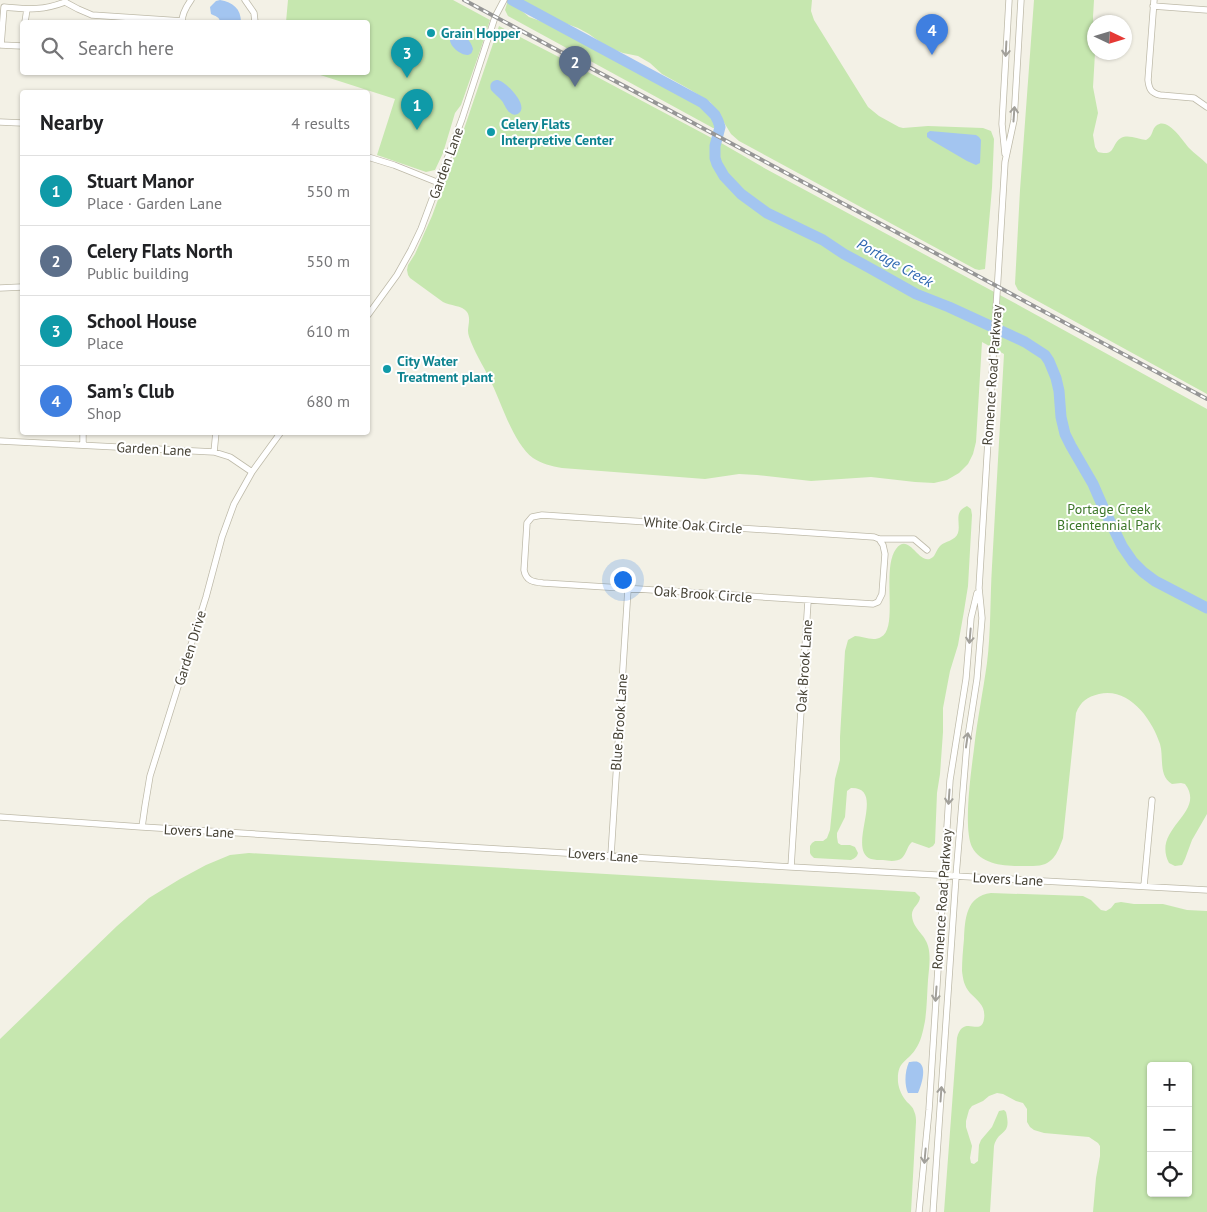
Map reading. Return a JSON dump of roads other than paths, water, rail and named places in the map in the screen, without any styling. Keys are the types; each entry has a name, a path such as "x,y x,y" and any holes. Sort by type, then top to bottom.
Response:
{"street":[{"path":"183,20 186,7 191,0"},
{"path":"246,0 254,13 255,20"},
{"name":"Garden Lane","path":"370,313 391,284 421,229 462,119 495,17 504,0"},
{"name":"Romence Road Parkway","path":"933,1212 966,743 977,679 982,618 979,588 1005,162 1002,124 1009,0"},
{"name":"Romence Road Parkway","path":"1005,162 1014,120 1021,0"},
{"path":"20,46 1,45 4,7 48,8 65,1 92,15 156,20"},
{"path":"1207,10 1153,3 1148,80 1150,89 1155,94 1194,98 1207,107"},
{"path":"25,20 27,9"},
{"path":"0,122 20,123"},
{"path":"370,158 439,183"},
{"path":"0,288 20,287"},
{"path":"83,435 83,445"},
{"path":"214,452 216,435"},
{"path":"252,472 279,435"},
{"name":"Garden Lane","path":"0,441 214,452 230,456 252,472"},
{"name":"Garden Drive","path":"142,827 150,776 206,597 222,537 234,504 252,472"},
{"name":"White Oak Circle","path":"538,583 529,580 524,574 524,570 526,526 529,519 538,515 878,539 914,539 927,550"},
{"name":"Oak Brook Lane","path":"791,867 808,601 870,605 878,602 882,594 885,554 883,545 878,539"},
{"name":"Oak Brook Circle","path":"538,583 808,601"},
{"name":"Romence Road Parkway","path":"919,1212 929,1110 953,760 966,679 971,618 979,588"},
{"name":"Blue Brook Lane","path":"611,855 628,589"},
{"path":"1144,886 1152,800"},
{"name":"Lovers Lane","path":"0,817 791,867 1207,890"}],"water":[{"path":"216,1 229,2 240,13 241,20 220,20 211,14 210,7"},
{"path":"453,33 460,34 468,40 473,49 471,53 465,55 454,48 450,40"},
{"path":"498,80 511,89 519,100 521,109 518,114 510,113 491,90 490,86 492,83"},
{"path":"930,131 976,135 981,140 980,163 976,165 967,161 931,140 927,137 927,133"},
{"path":"909,1062 918,1062 923,1068 921,1086 918,1093 908,1093 906,1078"}],"waterway":[{"name":"Portage Creek","path":"512,0 703,103 715,115 720,127 715,146 717,164 724,176 741,194 767,213 823,240 844,254 916,294 1025,342 1045,355 1056,378 1065,434 1093,484 1122,546 1133,562 1155,581 1207,608"}],"railway":[{"path":"464,0 1207,399"}],"place":[{"name":"Grain Hopper","path":"431,33"},
{"name":"Sam's Club","path":"932,55"},
{"name":"School House","path":"407,78"},
{"name":"Celery Flats North","path":"575,87"},
{"name":"Stuart Manor","path":"417,130"},
{"name":"Celery Flats Interpretive Center","path":"491,132"},
{"name":"City Water Treatment plant","path":"387,369"}],"park label":[{"name":"Portage Creek Bicentennial Park","path":"1109,518"}]}
